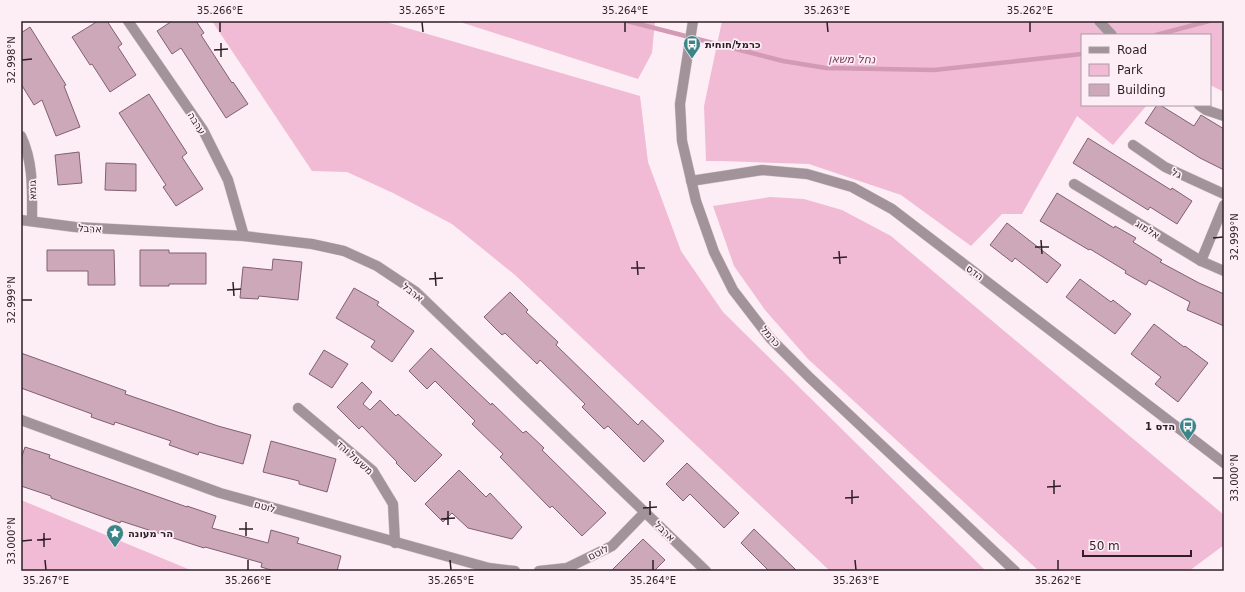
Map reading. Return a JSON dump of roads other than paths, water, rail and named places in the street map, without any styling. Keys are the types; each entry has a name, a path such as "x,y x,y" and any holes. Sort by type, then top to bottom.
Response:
{"street":[{"name":"ערבה","path":"128,21 203,130 228,180 244,236"},
{"name":"כרמל","path":"693,21 680,104 682,141 698,208 714,252 733,290 770,338 809,377 1015,571"},
{"path":"1099,21 1111,34"},
{"path":"1200,106 1206,110 1224,116"},
{"name":"גומא","path":"21,136 25,144 31,170 32,222"},
{"name":"גל","path":"1133,145 1165,167 1224,194"},
{"name":"הדס","path":"691,181 762,170 807,174 852,187 892,209 1224,463"},
{"name":"אלמוג","path":"1074,184 1201,261 1224,271"},
{"path":"1201,261 1224,205"},
{"name":"ארבל","path":"21,220 75,227 244,236 312,244 344,252 377,266 416,292 706,571"},
{"name":"משעול ורד","path":"298,408 374,471 393,504 395,542"},
{"name":"לוטם","path":"21,420 220,493 489,568 515,571"},
{"name":"לוטם","path":"539,571 567,568 612,546 645,512"}],"waterway":[{"name":"נחל משאן","path":"627,21 783,61 826,68 934,70 1081,54"},
{"name":"נחל משאן","path":"1160,34 1209,21"}],"place":[{"name":"כרמל/חוחית","path":"692,59"},
{"name":"הדס 1","path":"1188,441"},
{"name":"הר מעונה","path":"115,548"}]}
